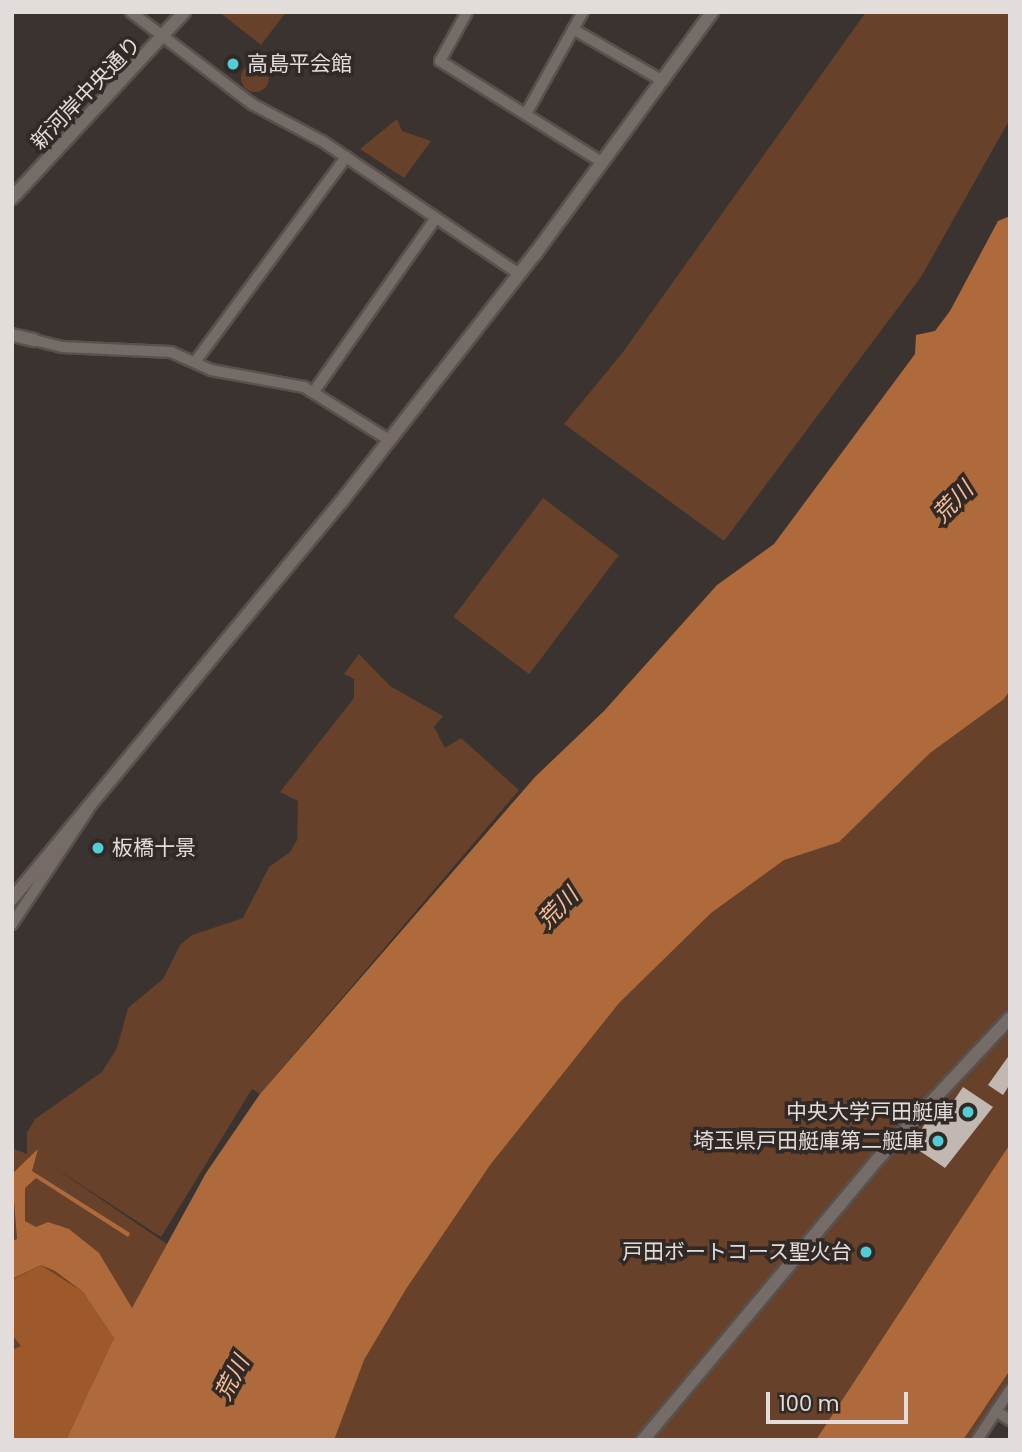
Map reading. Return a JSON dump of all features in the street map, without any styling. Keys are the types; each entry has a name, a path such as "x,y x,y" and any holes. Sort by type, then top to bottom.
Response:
{"street":[{"path":"131,12 252,104 346,157 519,274"},
{"name":"新河岸中央通り","path":"12,198 165,39 184,12"},
{"path":"467,12 440,61 527,112 603,163"},
{"path":"527,112 583,12"},
{"path":"12,899 389,440 603,163 712,12"},
{"path":"573,29 663,81"},
{"path":"195,362 346,157"},
{"path":"315,390 436,218"},
{"path":"12,335 87,349 162,351 195,362 315,390 389,440"},
{"path":"12,924 84,824 90,806"},
{"path":"643,1440 878,1159 1010,1018"},
{"path":"977,1440 1010,1390"},
{"path":"996,1411 1010,1420"}],"shaded area":[{"path":"219,12 286,12 261,45"},
{"path":"866,12 1010,12 1010,119 921,277 724,541 564,424 623,352"},
{"path":"255,64 265,68 269,78 265,88 255,92 245,88 241,78 245,68"},
{"path":"397,119 402,131 431,141 404,178 360,149"},
{"path":"1010,478 1010,1390 977,1440 228,1440"},
{"path":"543,498 619,555 529,674 453,617"},
{"path":"359,654 390,686 443,716 434,727 445,748 461,738 519,790 260,1094 252,1089 161,1237 52,1166 167,1244 66,1440 12,1440 12,1148 27,1154 27,1133 35,1119 102,1072 117,1048 128,1008 163,979 180,945 192,935 243,918 269,867 290,852 297,840 298,801 280,792 354,698 354,679 344,674"},
{"path":"41,1265 83,1292 114,1338 66,1440 12,1440 12,1350 21,1346 12,1335 12,1280"}],"water":[{"name":"荒川","path":"1010,216 1010,690 1004,699 930,753 839,842 784,860 711,913 619,1003 490,1165 406,1289 364,1360 334,1440 66,1440 114,1338 83,1292 55,1271 41,1265 12,1279 12,1241 17,1239 12,1174 38,1149 32,1171 130,1233 128,1237 36,1178 25,1188 25,1221 36,1227 48,1222 69,1229 99,1253 132,1308 206,1173 260,1094 535,777 604,711 717,585 774,544 915,354 916,335 935,331 950,311 998,221"},
{"path":"1010,1144 1010,1370 963,1440 816,1440"}],"building":[{"path":"1010,1054 1010,1084 1003,1095 988,1085"},
{"path":"963,1087 993,1107 945,1168 911,1145 931,1115 940,1121"}],"place":[{"name":"高島平会館","path":"233,64"},
{"name":"板橋十景","path":"98,848"},
{"name":"中央大学戸田艇庫","path":"968,1112"},
{"name":"埼玉県戸田艇庫第二艇庫","path":"938,1141"},
{"name":"戸田ボートコース聖火台","path":"866,1252"}]}
